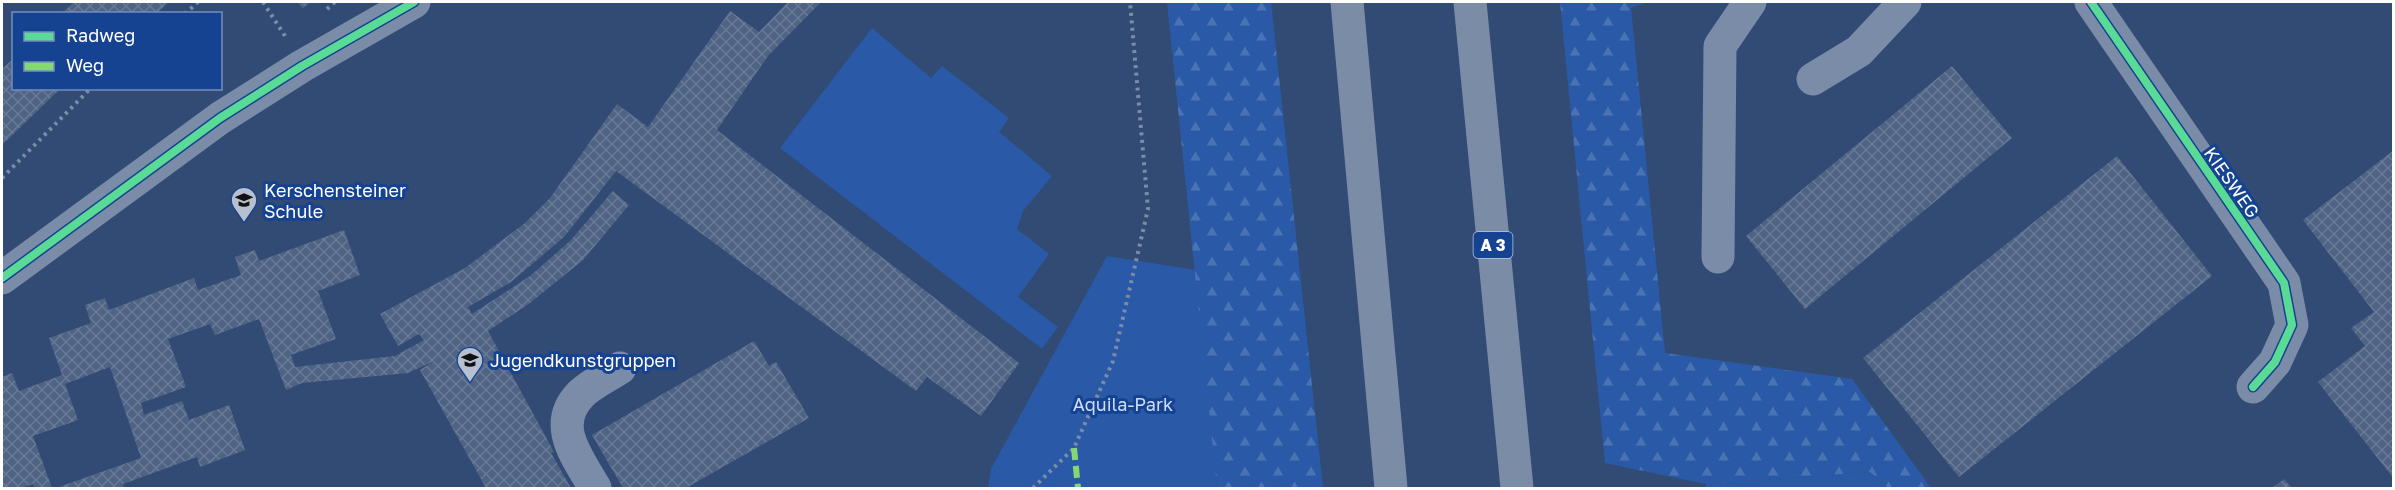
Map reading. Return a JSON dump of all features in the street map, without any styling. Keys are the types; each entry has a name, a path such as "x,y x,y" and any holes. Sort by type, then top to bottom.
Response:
{"highway":[{"path":"1347,2 1391,489"},
{"name":"A 3","path":"1470,2 1517,489"}],"street":[{"path":"2,278 220,118 302,66 414,2"},
{"path":"1718,258 1720,46 1750,2"},
{"path":"1813,79 1859,51 1905,2"},
{"name":"KIESWEG","path":"2091,2 2284,283 2292,325 2276,362 2253,387"},
{"path":"595,489 567,439 565,418 581,394 620,369"}],"path":[{"path":"263,2 284,33"},
{"path":"1033,489 1074,448 1113,361 1148,209 1130,2"},
{"path":"2,178 89,90"}],"green space":[{"path":"1167,2 1271,2 1323,488 1217,488"},
{"path":"1560,2 1648,2 1631,8 1665,353 1852,379 1931,488 1888,488 1870,472 1706,484 1605,463"},
{"path":"872,28 931,78 942,66 1009,118 999,132 1052,176 1023,211 1017,229 1049,254 1018,297 1058,327 1042,349 780,148"},
{"name":"Aquila-Park","path":"1107,256 1196,270 1217,488 988,488 991,469"},
{"path":"1870,472 1888,488 1706,488 1706,484"}],"building":[{"path":"74,2 169,2 158,12 63,12"},
{"path":"297,2 310,2 303,8"},
{"path":"788,2 821,2 768,56 717,130 1019,363 981,416 927,377 916,391 616,171 564,237 511,282 468,307 472,314 530,276 570,241 613,191 629,205 583,260 530,303 488,331 571,488 486,488 420,370 434,361 408,373 302,383 286,390 259,319 215,335 210,324 168,339 186,387 141,403 144,415 182,401 189,420 229,405 245,450 200,467 197,457 123,484 124,488 56,488 141,458 110,367 65,384 78,420 33,436 52,488 35,488 33,484 22,488 2,488 2,377 12,373 19,391 62,375 49,338 91,323 85,305 105,298 109,310 194,278 198,290 241,275 235,257 255,250 259,261 344,230 360,275 318,291 336,339 291,355 295,367 395,356 424,340 419,334 398,346 380,314 465,268 525,223 550,198 617,104 648,127 730,11 759,32"},
{"path":"12,60 12,90 59,90 2,145 2,69"},
{"path":"1952,66 2012,138 1805,309 1746,236"},
{"path":"2394,150 2394,479 2318,382 2365,346 2351,328 2374,312 2303,220"},
{"path":"2117,156 2212,276 1959,477 1863,358"},
{"path":"754,341 769,366 776,362 809,418 686,488 623,488 592,435"},
{"path":"2284,479 2292,488 2272,488"}],"marked path":[{"path":"1074,448 1078,488"}],"cycle path":[{"path":"2,278 220,118 302,66 414,2"},
{"path":"2091,2 2284,283 2292,325 2275,362 2253,387"}],"place":[{"name":"Kerschensteiner Schule","path":"244,223"},
{"name":"Jugendkunstgruppen","path":"470,383"}]}
